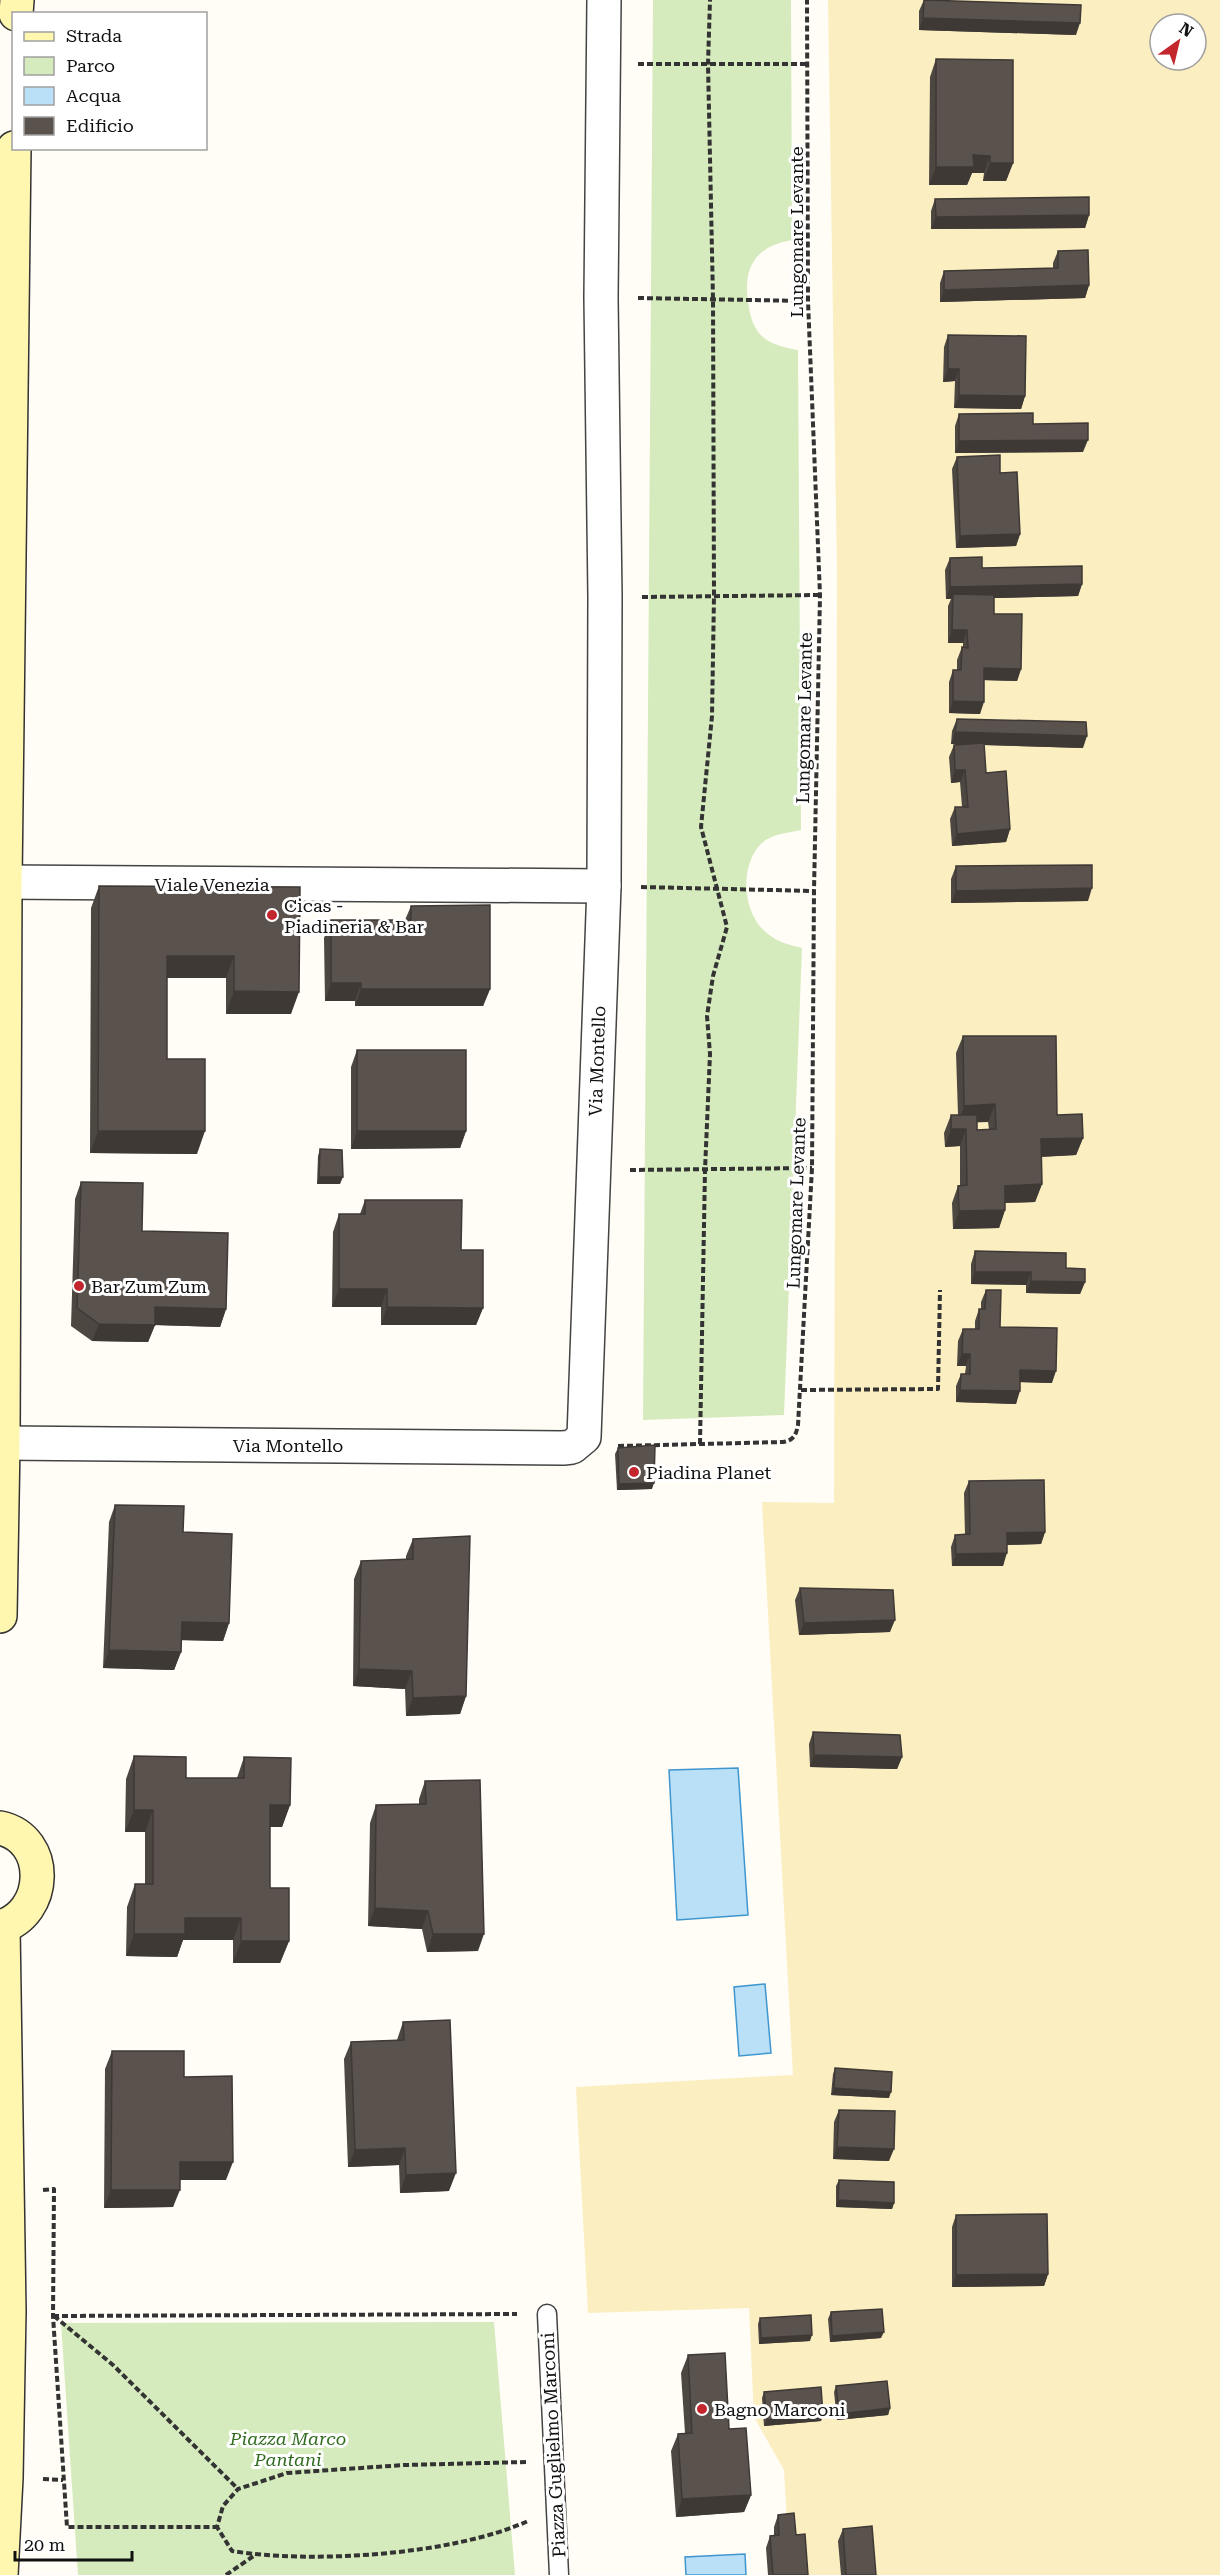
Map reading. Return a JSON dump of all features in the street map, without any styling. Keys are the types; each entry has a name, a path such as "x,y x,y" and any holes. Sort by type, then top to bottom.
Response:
{"street":[{"name":"Via Montello","path":"3,1443 572,1447 584,1437 604,886 605,597 601,298 604,0"},
{"path":"0,1616 3,1443 2,882 14,150"},
{"name":"Viale Venezia","path":"2,882 604,886"},
{"path":"0,1828 21,1839 32,1852 38,1870 37,1888 31,1904 19,1918 2,1927 9,2335 1,2575"}],"lane":[{"name":"Piazza Guglielmo Marconi","path":"547,2314 559,2575"}],"path":[{"path":"572,1447 700,1444 705,1170 710,1054 707,1016 713,976 727,927 701,827 712,716 714,596 713,299 708,64 710,0"},
{"name":"Lungomare Levante","path":"700,1444 790,1441 796,1435 801,1390 812,1168 814,891 820,596 808,301 807,0"},
{"path":"604,64 809,64"},
{"path":"601,298 808,301"},
{"path":"605,597 820,596"},
{"path":"604,886 814,891"},
{"path":"593,1170 812,1168"},
{"path":"801,1390 938,1389 940,1290"},
{"path":"6,2194 54,2189 53,2316 67,2528 217,2527"},
{"path":"53,2316 547,2314"},
{"path":"53,2316 113,2365 238,2489"},
{"path":"554,2461 404,2465 287,2473 238,2489 223,2506 217,2527 232,2551 256,2554 341,2556 448,2546 518,2525 556,2508"},
{"path":"226,2575 256,2554"}],"green space":[{"path":"653,0 791,0 792,240 767,248 759,255 749,272 747,283 750,312 757,331 771,342 798,350 801,830 778,835 763,842 753,856 746,879 749,904 760,926 776,939 802,948 784,1415 643,1420"},
{"name":"Piazza Marco Pantani","path":"494,2322 515,2575 78,2575 61,2323"}],"sand":[{"path":"828,0 1220,0 1220,2575 790,2575 784,2470 754,2417 749,2308 588,2313 576,2087 793,2075 762,1502 834,1503 837,572"}],"water":[{"path":"738,1768 748,1915 677,1920 669,1770"},
{"path":"765,1984 771,2053 739,2056 734,1987"},
{"path":"745,2554 746,2575 686,2575 685,2557"}],"building":[{"path":"924,0 1081,5 1080,23 923,18"},
{"path":"936,59 1013,60 1013,163 990,163 990,156 973,155 974,167 936,167"},
{"path":"1089,197 1089,215 936,217 935,199"},
{"path":"1088,250 1089,285 944,290 944,271 1058,268 1058,251"},
{"path":"948,335 1026,336 1025,396 959,395 959,369 948,369"},
{"path":"1033,413 1033,424 1088,423 1088,440 959,441 959,414"},
{"path":"1000,455 1000,473 1017,472 1020,534 960,536 957,457"},
{"path":"982,557 982,568 1082,566 1082,584 950,587 950,558"},
{"path":"953,594 994,595 994,614 1022,614 1021,669 984,668 984,702 953,701 953,670 961,670 962,647 968,648 967,630 952,630"},
{"path":"957,719 1086,722 1087,736 955,732"},
{"path":"984,743 986,773 1006,771 1010,829 957,834 955,807 968,807 965,770 955,770 954,745"},
{"path":"1092,865 1092,888 956,891 956,866"},
{"path":"99,886 300,887 299,992 234,991 234,956 167,956 167,1059 205,1059 205,1131 98,1131"},
{"path":"490,905 490,989 361,989 361,983 331,983 331,920 411,920 411,906"},
{"path":"963,1036 1056,1036 1057,1115 1082,1114 1083,1138 1041,1139 1042,1184 1005,1186 1005,1210 959,1211 958,1186 967,1185 966,1129 951,1129 951,1115 977,1115 977,1130 996,1129 995,1104 964,1106"},
{"path":"357,1050 466,1050 466,1131 357,1131"},
{"path":"320,1149 342,1150 343,1177 319,1177"},
{"path":"81,1182 143,1183 142,1231 228,1233 226,1309 155,1307 155,1325 99,1324 77,1308"},
{"path":"365,1200 462,1200 461,1250 483,1250 483,1308 387,1307 387,1289 339,1289 339,1214 365,1214"},
{"path":"975,1251 1066,1253 1066,1268 1085,1269 1085,1282 1031,1281 1031,1272 975,1272"},
{"path":"986,1290 1001,1290 1000,1327 1057,1328 1056,1371 1020,1370 1020,1391 960,1390 961,1374 970,1374 970,1354 962,1354 963,1329 979,1329 979,1309 985,1309"},
{"name":"Piadina Planet","path":"655,1445 654,1483 619,1484 618,1448"},
{"path":"1044,1480 1045,1532 1007,1533 1007,1553 956,1554 955,1535 970,1534 969,1481"},
{"path":"115,1505 184,1506 183,1532 232,1534 229,1623 182,1622 181,1652 109,1650"},
{"path":"470,1536 466,1696 413,1698 412,1671 359,1669 361,1561 413,1559 413,1539"},
{"path":"800,1588 893,1590 895,1620 804,1623"},
{"path":"813,1732 900,1735 902,1757 814,1755"},
{"path":"134,1756 186,1757 186,1778 244,1778 244,1757 291,1758 290,1805 270,1805 270,1888 289,1888 289,1941 241,1941 241,1918 185,1918 185,1934 134,1934 135,1884 153,1884 153,1810 134,1810"},
{"path":"480,1780 484,1934 433,1934 428,1911 375,1908 376,1805 426,1804 425,1781"},
{"path":"450,2020 456,2173 406,2175 405,2148 355,2150 351,2042 404,2040 403,2022"},
{"path":"112,2051 184,2051 184,2077 232,2076 233,2162 180,2162 180,2190 111,2190"},
{"path":"835,2068 892,2072 891,2092 834,2088"},
{"path":"839,2110 895,2111 894,2149 837,2147"},
{"path":"839,2180 894,2182 894,2203 838,2200"},
{"path":"1047,2214 1048,2274 956,2275 956,2215"},
{"path":"882,2309 884,2332 832,2336 831,2312"},
{"path":"811,2315 812,2335 761,2338 760,2318"},
{"name":"Bagno Marconi","path":"725,2353 729,2429 746,2428 751,2495 682,2499 678,2434 692,2433 688,2355"},
{"path":"887,2381 890,2408 839,2414 836,2386"},
{"path":"821,2387 823,2415 767,2420 764,2392"},
{"path":"794,2513 796,2535 805,2534 808,2575 773,2575 770,2536 779,2535 778,2515"},
{"path":"872,2526 876,2575 846,2575 843,2529"}],"place":[{"name":"Cicas - Piadineria & Bar","path":"272,915"},
{"name":"Bar Zum Zum","path":"79,1286"},
{"name":"Piadina Planet","path":"634,1472"},
{"name":"Bagno Marconi","path":"702,2409"}]}
